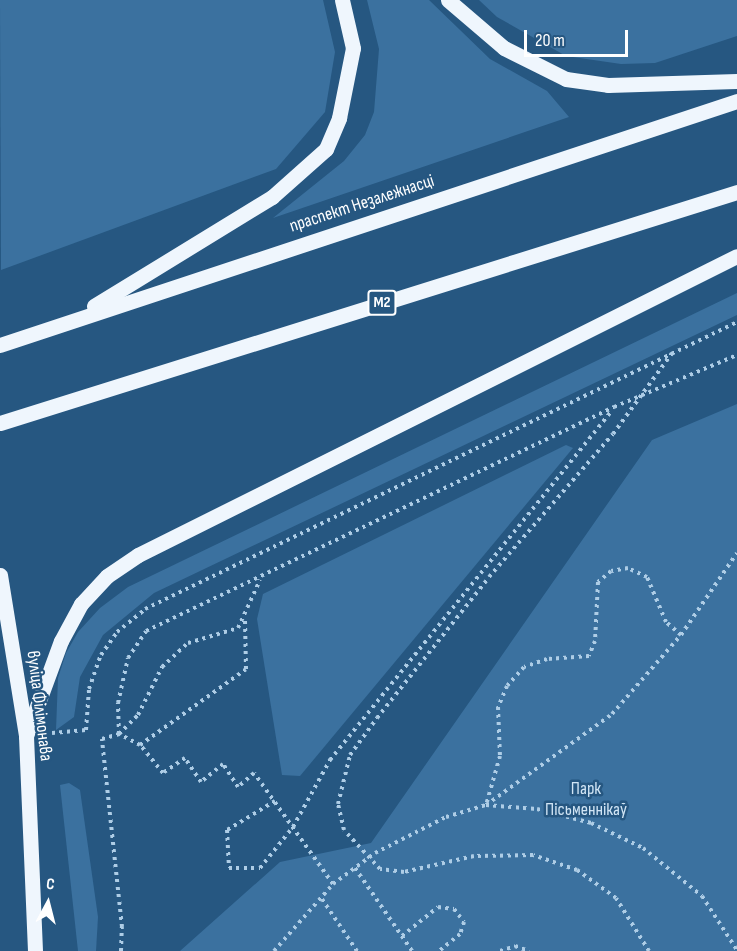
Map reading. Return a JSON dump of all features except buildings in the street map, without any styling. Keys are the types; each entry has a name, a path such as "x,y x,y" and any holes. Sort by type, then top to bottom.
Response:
{"main road":[{"path":"71,320 262,204 326,149 339,118 353,48 342,0"},
{"path":"448,0 504,48 566,79 608,85 737,81"},
{"name":"праспект Незалежнасці","path":"0,345 737,101"},
{"name":"М2","path":"0,423 737,192"},
{"path":"27,736 61,641 81,604 107,576 138,555 737,256"},
{"name":"вуліца Філімонава","path":"0,574 27,736 35,951"}],"path":[{"path":"86,730 89,689 101,655 117,632 145,609 737,322"},
{"path":"648,951 616,898 577,870 533,855 474,856 404,872 380,869 367,859 344,830 338,804 350,755 458,615 643,394 672,353"},
{"path":"119,734 118,703 128,658 146,631 260,580 614,407 737,355"},
{"path":"275,801 227,830 229,868 260,868 293,827 330,760 614,407"},
{"path":"274,951 333,884 367,859 446,817 486,805 612,714 681,635 737,553"},
{"path":"486,805 500,756 498,706 507,686 524,667 547,659 589,656 597,623 594,601 598,582 611,571 628,568 647,577 666,622 681,635"},
{"path":"121,951 123,927 102,739 119,734 138,715 162,667 188,643 238,628 260,580"},
{"path":"140,745 246,669 244,618"},
{"path":"119,734 140,745 163,773 185,758 201,782 223,764 238,787 254,773 333,884"},
{"path":"486,805 537,809 591,823 643,848 702,896 737,950"},
{"path":"355,868 412,951"},
{"path":"321,899 357,951"},
{"path":"402,936 438,907 454,909 464,922 460,934 439,951"},
{"path":"500,951 514,946 529,951"}],"green space":[{"path":"0,0 323,0 335,52 325,112 276,169 1,270"},
{"path":"367,0 429,0 490,59 547,91 569,117 273,218 344,161 365,135 374,112 379,49"},
{"path":"479,0 737,0 737,36 655,63 621,64 566,56 497,17"},
{"path":"737,293 737,315 154,593 103,635 80,677 74,717 56,730 58,678 66,653 78,632 100,608 128,587"},
{"name":"Парк Пісьменнікаў","path":"737,404 737,951 180,951 280,862 371,843 652,440"},
{"path":"566,445 573,448 300,776 282,775 257,619 263,594"},
{"path":"69,783 80,790 98,917 96,951 78,951 60,785"}]}
